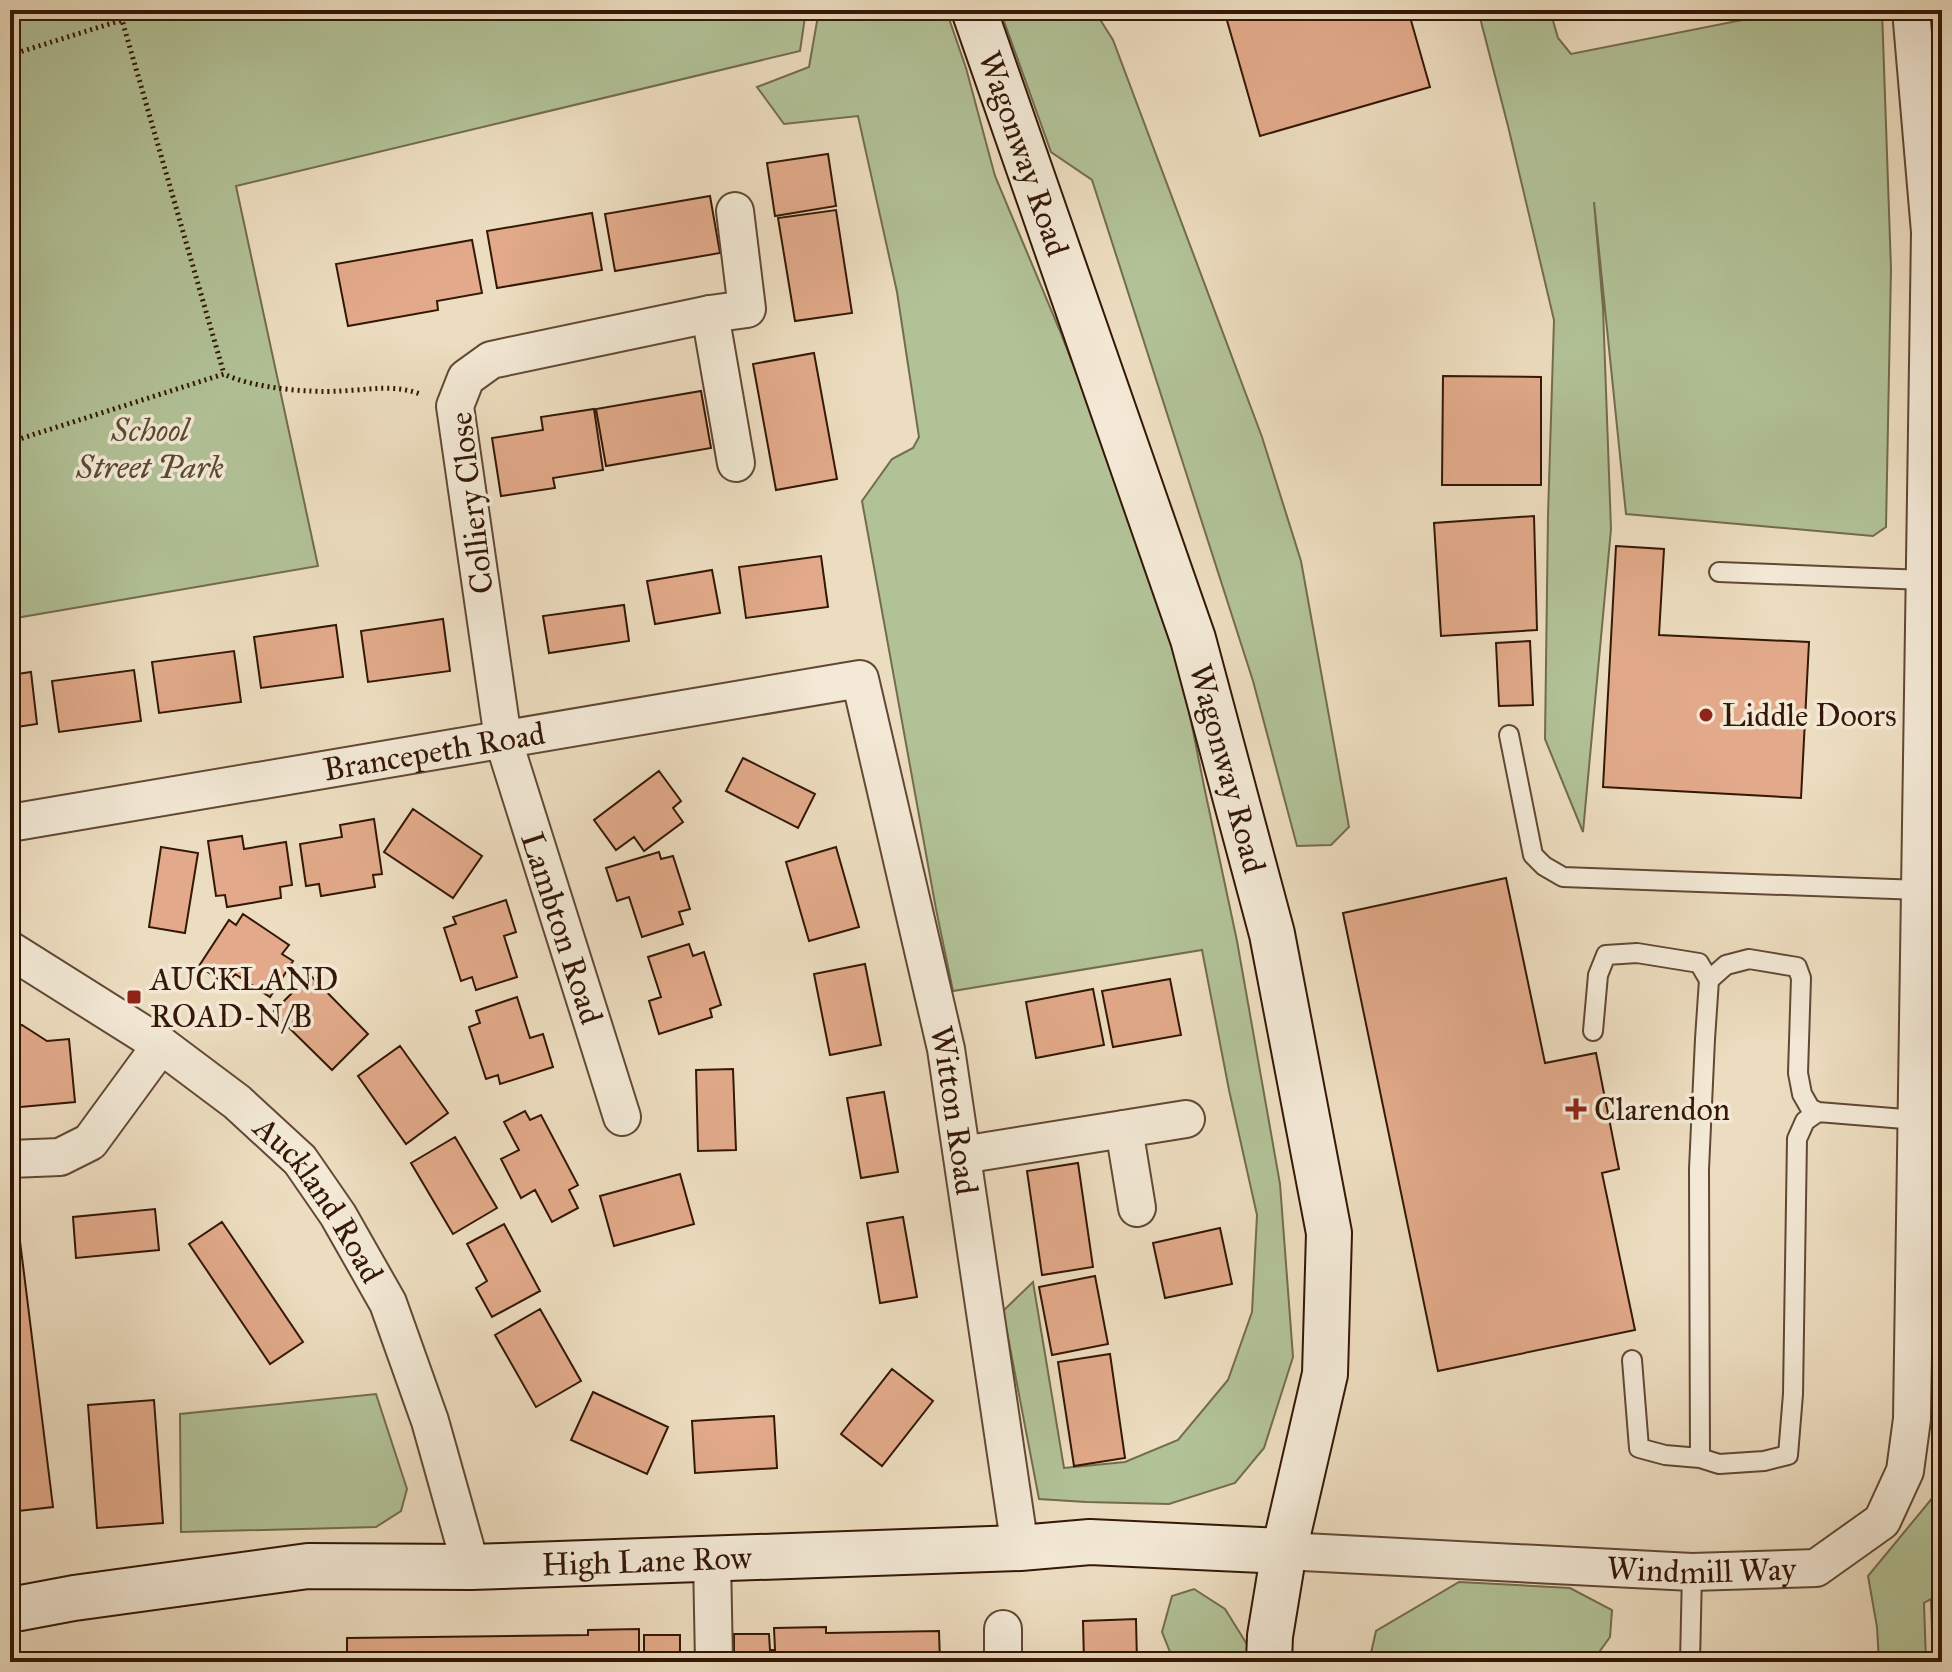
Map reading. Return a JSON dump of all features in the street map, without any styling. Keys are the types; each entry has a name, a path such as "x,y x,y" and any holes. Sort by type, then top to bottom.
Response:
{"main road":[{"name":"Wagonway Road","path":"974,10 1193,639 1275,950 1329,1233 1325,1374 1284,1551 1270,1636 1269,1662"},
{"name":"High Lane Row","path":"10,1610 74,1598 308,1566 471,1567 1020,1548 1090,1542 1284,1551"}],"street":[{"name":"Windmill Way","path":"1284,1551 1692,1572 1816,1568 1882,1521 1905,1471 1912,1419 1930,232 1911,10"},
{"name":"Colliery Close","path":"503,739 455,406 466,378 491,360 747,309 735,211"},
{"path":"710,314 736,463"},
{"name":"Brancepeth Road","path":"10,823 860,679"},
{"name":"Witton Road","path":"860,679 946,1049 1020,1548"},
{"name":"Lambton Road","path":"503,739 622,1117"},
{"name":"Auckland Road","path":"10,950 161,1045 237,1102 300,1160 338,1215 388,1303 430,1421 471,1567"},
{"path":"10,1159 60,1157 90,1142 161,1045"},
{"path":"962,1155 1186,1119"},
{"path":"1124,1129 1137,1208"},
{"path":"712,1559 714,1662"}],"lane":[{"path":"1719,572 1925,580"},
{"path":"1509,735 1533,855 1563,877 1920,890"},
{"path":"1593,1031 1598,975 1606,955 1637,953 1699,963 1709,980 1699,1169 1700,1458"},
{"path":"1709,980 1726,965 1749,959 1797,967 1801,978 1798,1073 1802,1094 1810,1108 1818,1112 1917,1120"},
{"path":"1632,1360 1639,1448 1719,1464 1764,1461 1788,1455 1793,1394 1797,1139 1805,1121 1818,1112"},
{"path":"1690,1662 1692,1572"}],"path":[{"path":"10,55 122,20 224,374"},
{"path":"10,442 224,374 257,384 299,390 408,389 455,406"}],"green space":[{"name":"School Street Park","path":"30,10 806,10 800,51 236,186 318,566 10,619 10,15"},
{"path":"819,10 946,10 966,68 995,176 1060,331 1148,560 1180,666 1237,941 1280,1184 1293,1357 1264,1448 1235,1483 1169,1504 1039,1499 1003,1311 1033,1282 1064,1468 1125,1462 1178,1440 1228,1380 1252,1312 1257,1215 1202,950 953,991 862,501 892,459 913,448 919,437 897,292 858,116 784,124 757,87 809,67"},
{"path":"1000,10 1094,10 1113,40 1262,437 1301,561 1349,827 1331,845 1297,846 1253,681 1092,180 1051,152"},
{"path":"1478,10 1550,10 1558,38 1571,54 1793,10 1882,10 1891,269 1886,527 1873,536 1626,514 1594,202 1603,308 1611,529 1583,832 1545,739 1554,320"},
{"path":"1942,1338 1942,1662 1933,1662 1931,1599 1924,1603 1926,1662 1879,1662 1877,1627 1868,1576 1934,1496"},
{"path":"376,1394 407,1489 401,1511 376,1527 181,1532 180,1414"},
{"path":"1459,1582 1570,1588 1612,1610 1610,1637 1592,1662 1369,1662 1376,1631"},
{"path":"1194,1589 1225,1609 1253,1654 1253,1662 1174,1662 1162,1632 1172,1596"}],"building":[{"path":"1224,10 1408,10 1430,87 1260,136"},
{"path":"828,154 836,206 775,216 767,163"},
{"path":"710,196 720,253 615,271 605,214"},
{"path":"836,210 852,313 795,321 778,218"},
{"path":"592,213 602,270 497,288 487,231"},
{"path":"472,240 482,293 437,301 438,310 348,326 336,264"},
{"path":"814,353 837,479 776,490 753,364"},
{"path":"1443,376 1541,377 1541,485 1442,485"},
{"path":"701,391 711,448 606,466 596,409"},
{"path":"594,409 603,470 553,478 555,488 501,496 492,438 543,430 541,417"},
{"path":"1534,516 1537,630 1441,636 1434,523"},
{"name":"Liddle Doors","path":"1616,546 1664,549 1659,635 1809,642 1801,798 1603,787"},
{"path":"821,556 828,607 746,618 739,567"},
{"path":"712,570 720,613 655,624 647,581"},
{"path":"624,605 629,641 549,653 543,616"},
{"path":"443,619 450,671 368,682 361,631"},
{"path":"336,625 343,677 261,688 254,637"},
{"path":"1530,641 1533,705 1499,706 1496,643"},
{"path":"234,651 241,702 159,713 152,662"},
{"path":"134,670 141,721 59,732 52,681"},
{"path":"31,672 37,724 10,728 10,675"},
{"path":"743,758 815,794 798,828 726,791"},
{"path":"659,771 681,801 673,808 683,822 644,851 634,837 616,850 594,820"},
{"path":"413,809 482,856 453,898 384,852"},
{"path":"374,819 382,874 373,875 375,887 321,896 319,884 306,886 300,844 342,837 340,825"},
{"path":"242,836 244,849 286,842 292,885 280,887 281,898 227,907 225,895 216,896 208,841"},
{"path":"161,847 198,853 185,933 149,927"},
{"path":"836,847 859,927 809,941 786,862"},
{"path":"659,852 661,859 673,856 690,909 679,912 683,924 642,937 629,897 617,901 606,868"},
{"path":"1506,878 1545,1063 1596,1053 1619,1169 1602,1173 1635,1330 1438,1371 1343,913"},
{"path":"506,900 516,932 504,936 517,977 476,990 472,977 461,981 444,928 456,924 453,917"},
{"path":"243,914 289,945 282,954 293,961 270,997 235,974 227,985 199,966 229,920 236,925"},
{"path":"689,944 693,956 704,952 721,1005 710,1009 712,1017 659,1034 649,1001 661,997 648,957"},
{"path":"865,964 881,1045 830,1055 814,974"},
{"path":"310,975 368,1034 332,1070 273,1012"},
{"path":"1170,979 1181,1035 1113,1047 1102,991"},
{"path":"1093,989 1104,1045 1036,1058 1026,1002"},
{"path":"517,997 530,1038 543,1034 553,1067 500,1084 498,1075 486,1079 469,1027 480,1023 476,1011"},
{"path":"10,1017 11,1026 22,1025 47,1041 69,1039 75,1102 10,1108 10,1091 17,1090 15,1062 10,1063"},
{"path":"400,1046 448,1113 406,1144 358,1076"},
{"path":"733,1069 736,1150 698,1151 696,1070"},
{"path":"884,1092 898,1172 861,1178 847,1098"},
{"path":"525,1111 530,1120 541,1115 578,1185 569,1190 578,1208 552,1222 535,1190 521,1198 501,1159 519,1150 504,1122"},
{"path":"455,1137 497,1208 453,1234 411,1163"},
{"path":"1078,1163 1093,1267 1042,1275 1027,1171"},
{"path":"680,1174 694,1224 614,1246 600,1196"},
{"path":"155,1209 159,1250 76,1258 73,1217"},
{"path":"903,1217 917,1297 880,1303 867,1223"},
{"path":"222,1222 303,1342 270,1364 189,1244"},
{"path":"504,1224 540,1291 492,1317 476,1288 487,1281 467,1244"},
{"path":"1220,1228 1232,1284 1165,1298 1153,1243"},
{"path":"19,1233 53,1507 10,1512 10,1234"},
{"path":"1095,1276 1108,1344 1052,1355 1039,1287"},
{"path":"540,1309 581,1381 536,1407 495,1335"},
{"path":"1110,1354 1125,1458 1074,1466 1058,1362"},
{"path":"892,1369 933,1401 882,1466 841,1434"},
{"path":"593,1392 668,1427 647,1474 571,1440"},
{"path":"154,1400 163,1523 97,1528 88,1405"},
{"path":"774,1416 777,1468 695,1473 692,1421"},
{"path":"1136,1619 1137,1662 1084,1662 1083,1621"},
{"path":"826,1627 826,1633 939,1631 940,1662 734,1662 734,1634 769,1634 770,1650 775,1650 774,1628"},
{"path":"639,1629 639,1652 644,1652 644,1635 680,1635 680,1662 347,1662 347,1638 588,1635 588,1630"}],"place":[{"name":"Liddle Doors","path":"1706,715"},
{"name":"AUCKLAND ROAD-N/B","path":"134,997"},
{"name":"Clarendon","path":"1576,1109"}]}
